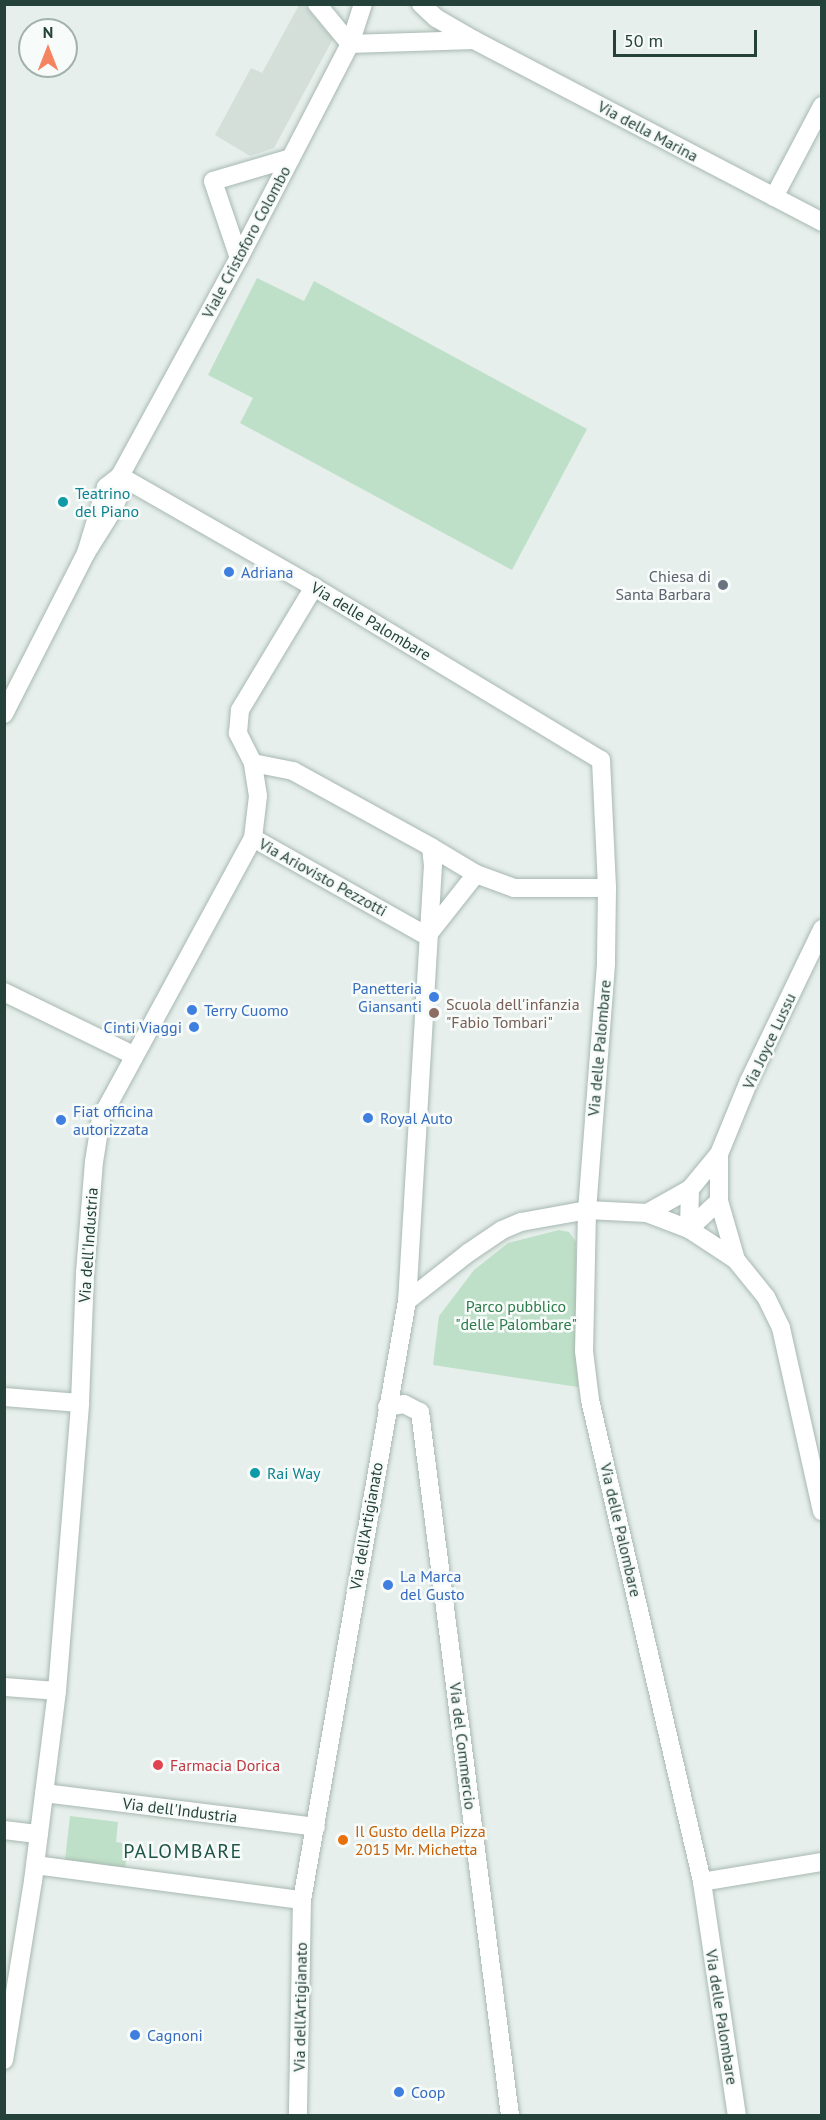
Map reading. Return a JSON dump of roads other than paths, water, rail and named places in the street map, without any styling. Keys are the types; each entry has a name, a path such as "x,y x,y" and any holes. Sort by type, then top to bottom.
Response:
{"street":[{"path":"317,4 350,44"},
{"name":"Viale Cristoforo Colombo","path":"5,712 86,553 106,487 120,476 239,258 350,44 363,4"},
{"name":"Via della Marina","path":"421,4 436,18 474,40 822,222"},
{"name":"Via della Marina","path":"350,44 474,40"},
{"path":"774,197 822,106"},
{"path":"239,258 213,181 291,158"},
{"name":"Via delle Palombare","path":"120,476 314,587 601,760 607,888 606,964 586,1210 584,1351 590,1400 702,1882 737,2115"},
{"name":"Via Ariovisto Pezzotti","path":"314,587 240,710 238,733 253,763 258,796 253,838 428,936"},
{"path":"253,763 292,771 476,874 514,888 607,888"},
{"name":"Via dell'Industria","path":"4,2060 35,1865 57,1691 80,1403 86,1273 97,1140 101,1118 133,1055 253,838"},
{"path":"428,936 431,847"},
{"path":"428,936 476,874"},
{"name":"Via Joyce Lussu","path":"647,1213 690,1189 719,1154 749,1082 822,929"},
{"name":"Via dell'Artigianato","path":"298,2115 302,1900 407,1301 428,936"},
{"path":"4,992 133,1055"},
{"name":"Via Joyce Lussu","path":"719,1154 719,1201 736,1260"},
{"path":"689,1228 690,1189"},
{"path":"689,1228 719,1201"},
{"path":"407,1301 468,1253 502,1230 521,1222 586,1210 647,1213 689,1228 736,1260 766,1297 781,1328 822,1511"},
{"path":"4,1397 80,1403"},
{"name":"Via del Commercio","path":"387,1407 404,1404 420,1412 510,2115"},
{"path":"4,1687 57,1691"},
{"name":"Via dell'Industria","path":"44,1793 316,1827"},
{"path":"4,1830 39,1834"},
{"path":"702,1882 822,1862"},
{"path":"35,1865 302,1900"}],"place":[{"name":"Teatrino del Piano","path":"63,502"},
{"name":"Adriana","path":"229,572"},
{"name":"Chiesa di Santa Barbara","path":"723,585"},
{"name":"Panetteria Giansanti","path":"434,997"},
{"name":"Terry Cuomo","path":"192,1010"},
{"name":"Scuola dell'infanzia \"Fabio Tombari\"","path":"434,1013"},
{"name":"Cinti Viaggi","path":"194,1027"},
{"name":"Royal Auto","path":"368,1118"},
{"name":"Fiat officina autorizzata","path":"61,1120"},
{"name":"Rai Way","path":"255,1473"},
{"name":"La Marca del Gusto","path":"388,1585"},
{"name":"Farmacia Dorica","path":"158,1765"},
{"name":"Il Gusto della Pizza 2015 Mr. Michetta","path":"343,1840"},
{"name":"Cagnoni","path":"135,2035"},
{"name":"Coop","path":"399,2092"}],"district":[{"name":"PALOMBARE","path":"183,1851"}],"park label":[{"name":"Parco pubblico \"delle Palombare\"","path":"516,1315"}]}
